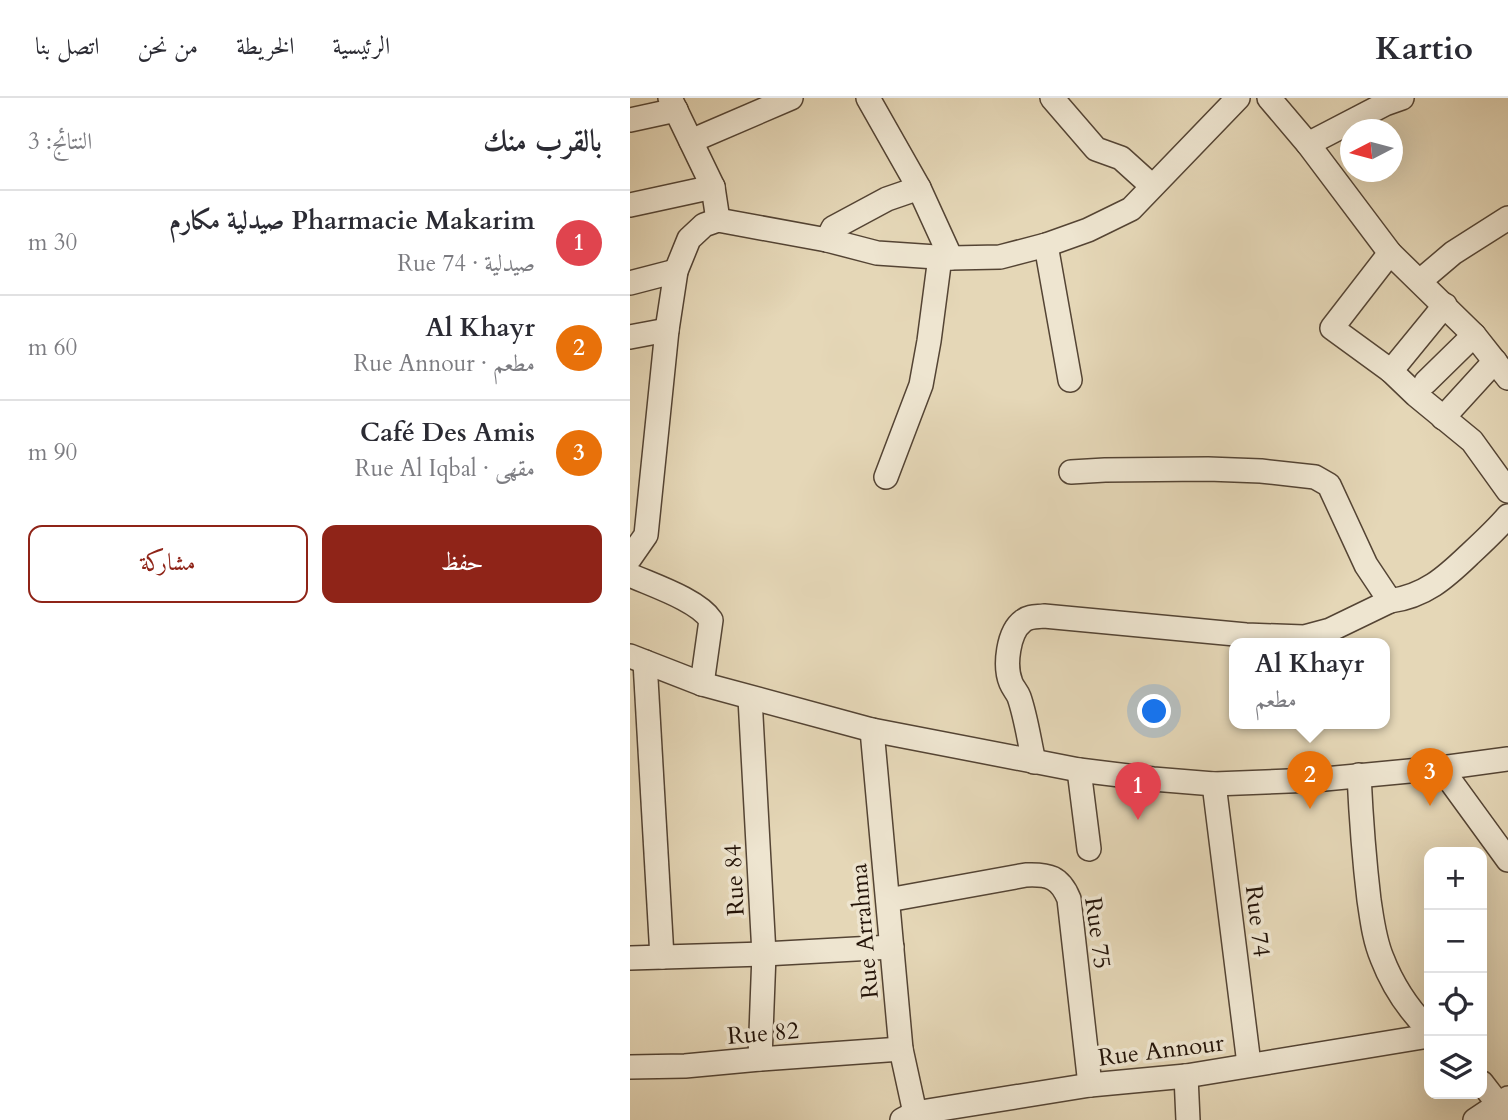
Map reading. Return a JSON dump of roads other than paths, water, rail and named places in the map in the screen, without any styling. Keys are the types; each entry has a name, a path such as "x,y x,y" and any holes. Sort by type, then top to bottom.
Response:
{"street":[{"path":"691,141 791,98"},
{"path":"868,98 919,188 946,258 921,385 886,477"},
{"path":"1052,98 1096,149 1121,158 1152,186"},
{"path":"630,558 646,535 667,330 676,271 690,239 704,225 718,220 827,240 877,253 946,258 1000,257 1088,230 1131,209 1238,98"},
{"path":"1269,98 1308,144 1390,253 1474,335 1502,370 1443,418"},
{"path":"1308,144 1402,98"},
{"path":"630,120 673,104 713,187 718,220"},
{"path":"630,205 713,187"},
{"path":"827,240 833,228 887,199 919,188"},
{"path":"1420,281 1453,253 1508,218"},
{"path":"1046,245 1070,380"},
{"path":"1390,253 1332,328 1391,371 1472,441 1508,491"},
{"path":"630,283 676,271"},
{"path":"1391,371 1445,305"},
{"path":"630,337 667,330"},
{"path":"1426,382 1474,335"},
{"path":"1071,472 1208,469 1315,477 1329,485 1366,565 1390,601"},
{"path":"1034,762 1018,695 1008,671 1007,658 1015,630 1022,621 1044,616 1246,635 1304,637 1330,630 1390,601 1422,592 1445,578 1508,516"},
{"path":"630,575 697,606 711,620 702,684"},
{"path":"662,957 638,659 702,684 872,730 1079,770 1214,784 1314,780 1508,759"},
{"name":"Rue 84","path":"750,698 764,954 760,1059"},
{"name":"Rue Arrahma","path":"872,730 901,1048 914,1118"},
{"path":"1441,768 1508,860"},
{"path":"1079,770 1089,849"},
{"path":"1359,775 1364,859 1373,925 1381,957 1394,984 1424,1024"},
{"name":"Rue 74","path":"1214,784 1249,1064"},
{"name":"Rue 75","path":"888,900 1026,875 1046,875 1060,882 1069,899 1090,1085"},
{"path":"630,958 892,947"},
{"name":"Rue Annour","path":"914,1118 1090,1085 1186,1076 1424,1036"},
{"name":"Rue 82","path":"630,1068 901,1048"},
{"path":"1186,1076 1188,1120"},
{"path":"1475,1120 1505,1107 1487,1088"}],"place":[{"name":"Café Des Amis","path":"1430,806"},
{"name":"Al Khayr","path":"1310,809"},
{"name":"Pharmacie Makarim صيدلية مكارم","path":"1138,820"}]}
